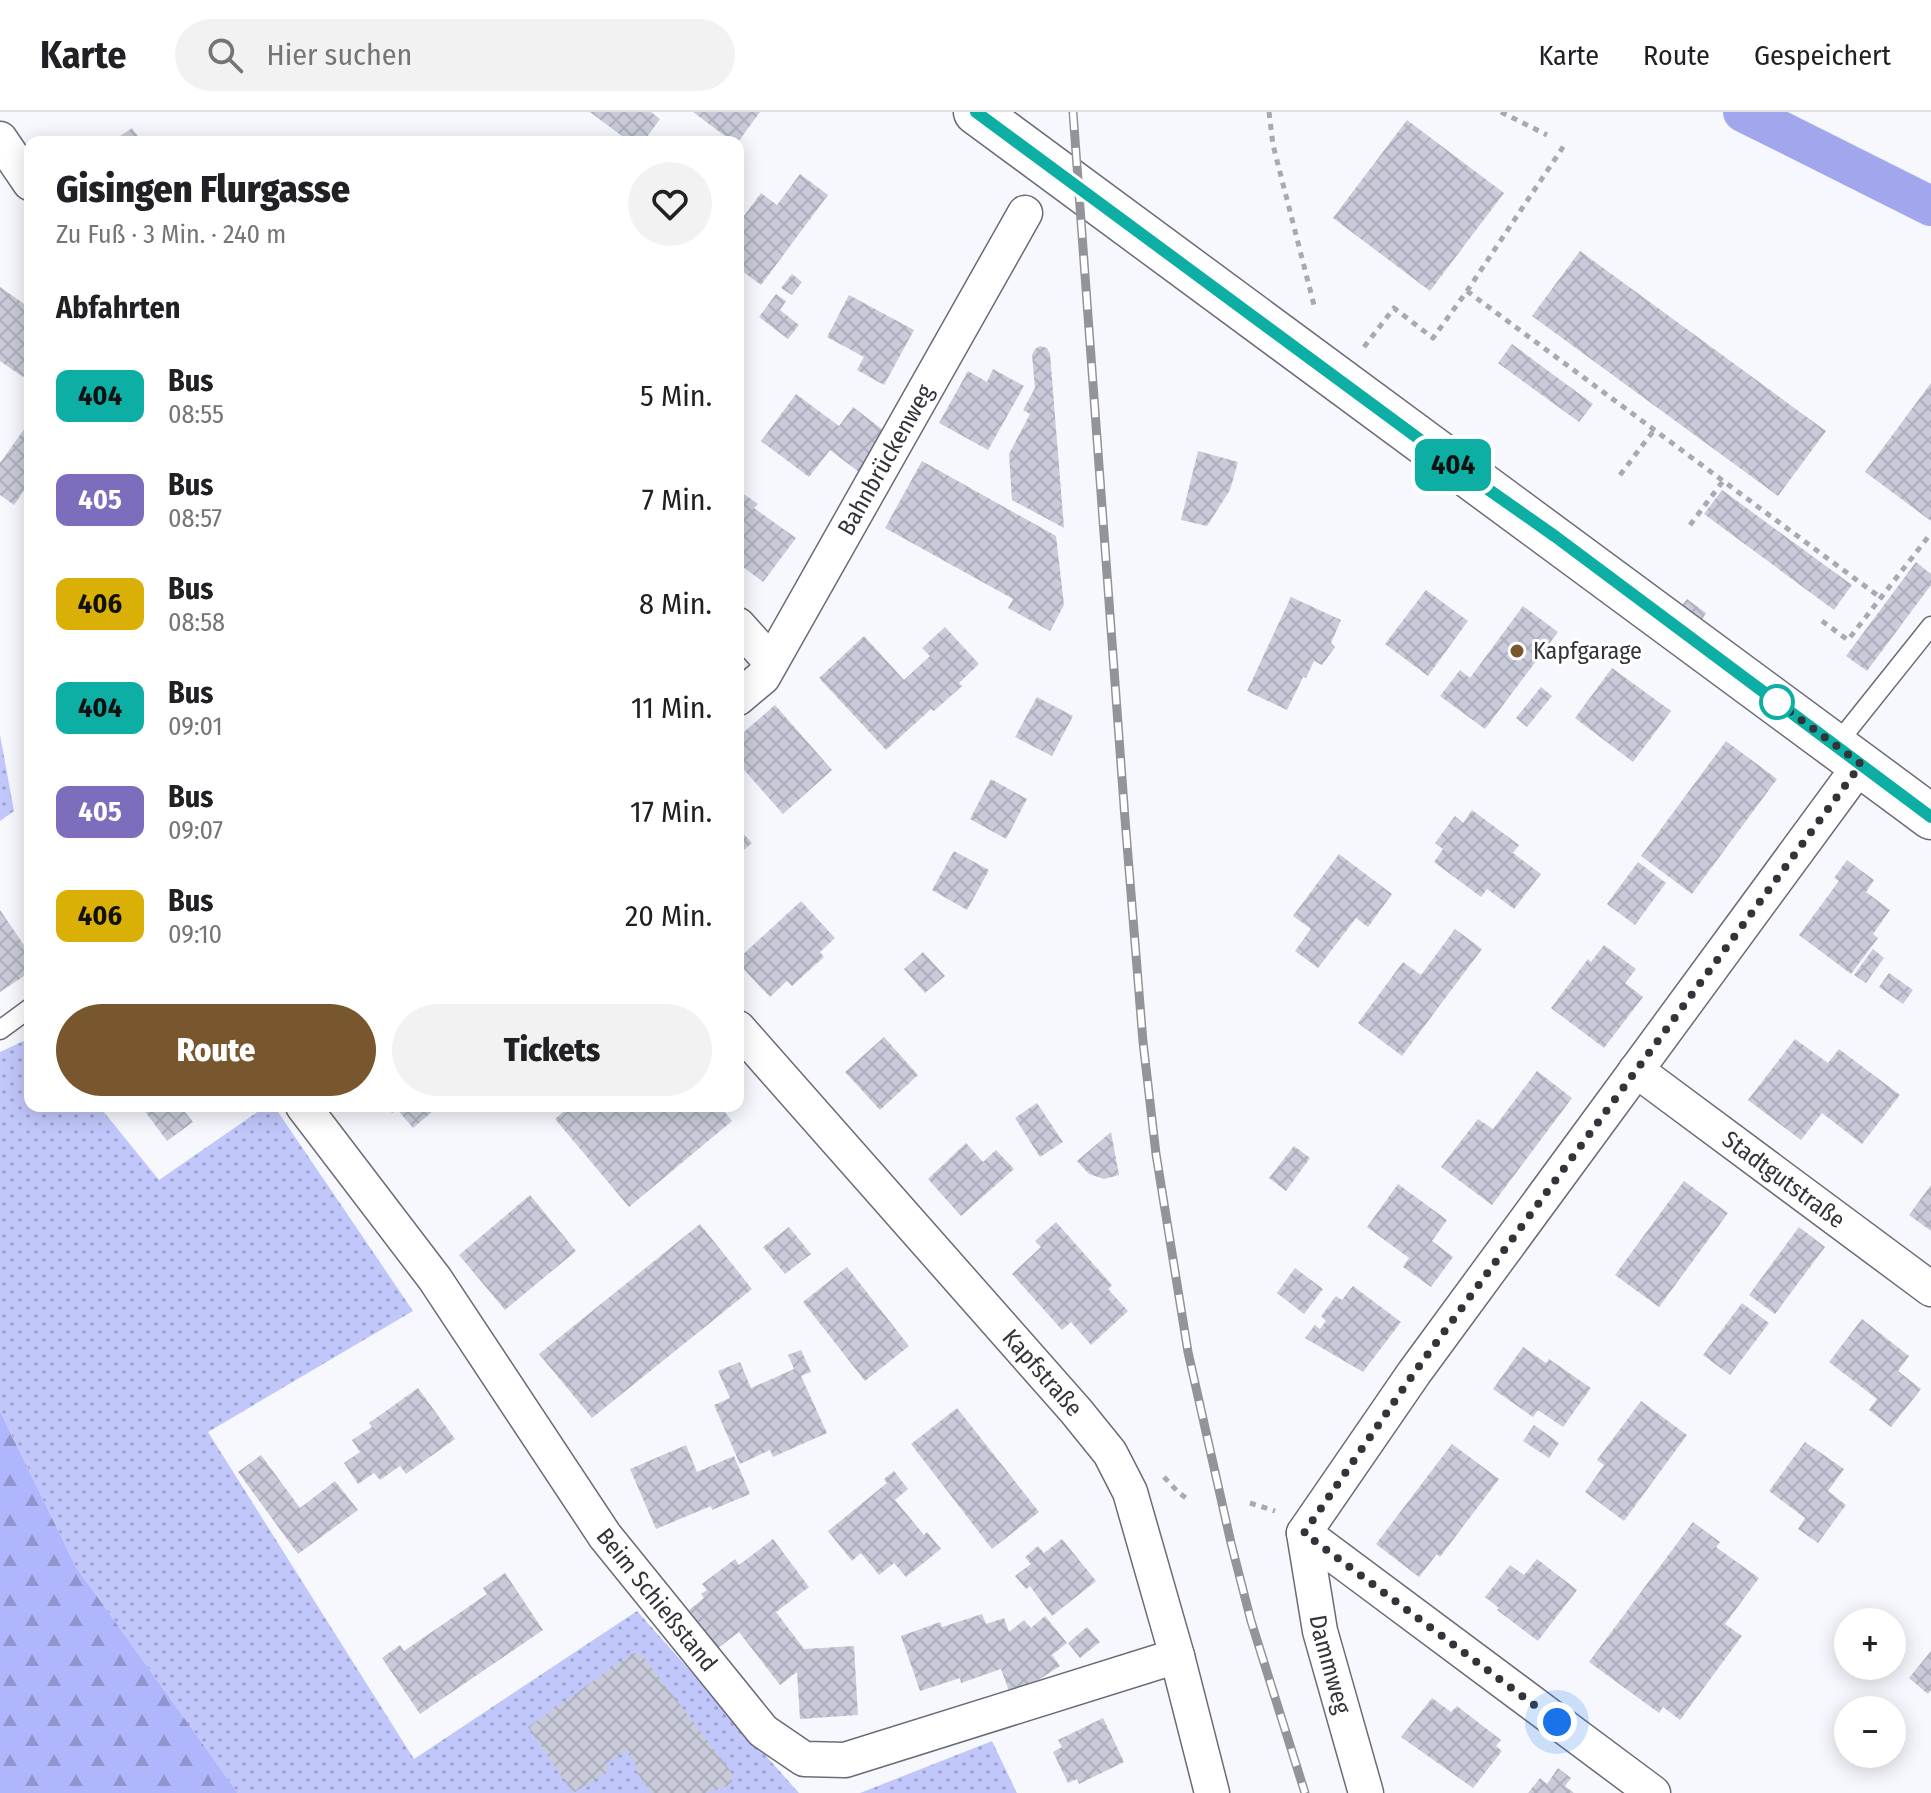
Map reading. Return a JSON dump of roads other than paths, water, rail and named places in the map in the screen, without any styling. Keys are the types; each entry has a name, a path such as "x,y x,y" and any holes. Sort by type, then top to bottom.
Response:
{"street":[{"path":"976,112 1556,537 1931,817"},
{"path":"0,139 24,174"},
{"name":"Bahnbrückenweg","path":"744,693 763,677 1025,213"},
{"path":"744,632 771,662"},
{"path":"1653,1793 1304,1533 1414,1373 1636,1070 1848,755"},
{"name":"Kapfstraße","path":"744,1035 1110,1453 1130,1492 1212,1793"},
{"name":"Stadtgutstraße","path":"1636,1070 1931,1289"},
{"name":"Beim Schießstand","path":"308,1112 435,1279 605,1536 763,1731 804,1759 845,1760 1177,1656"},
{"name":"Dammweg","path":"1304,1533 1320,1631 1366,1793"}],"lane":[{"path":"1848,755 1931,626"},
{"path":"0,1030 24,1012"}],"waterway":[{"path":"1743,112 1931,206"}],"railway":[{"path":"1073,112 1125,819 1143,1042 1156,1154 1188,1352 1231,1543 1251,1621 1305,1793"}],"place":[{"name":"Kapfgarage","path":"1517,651"}]}
